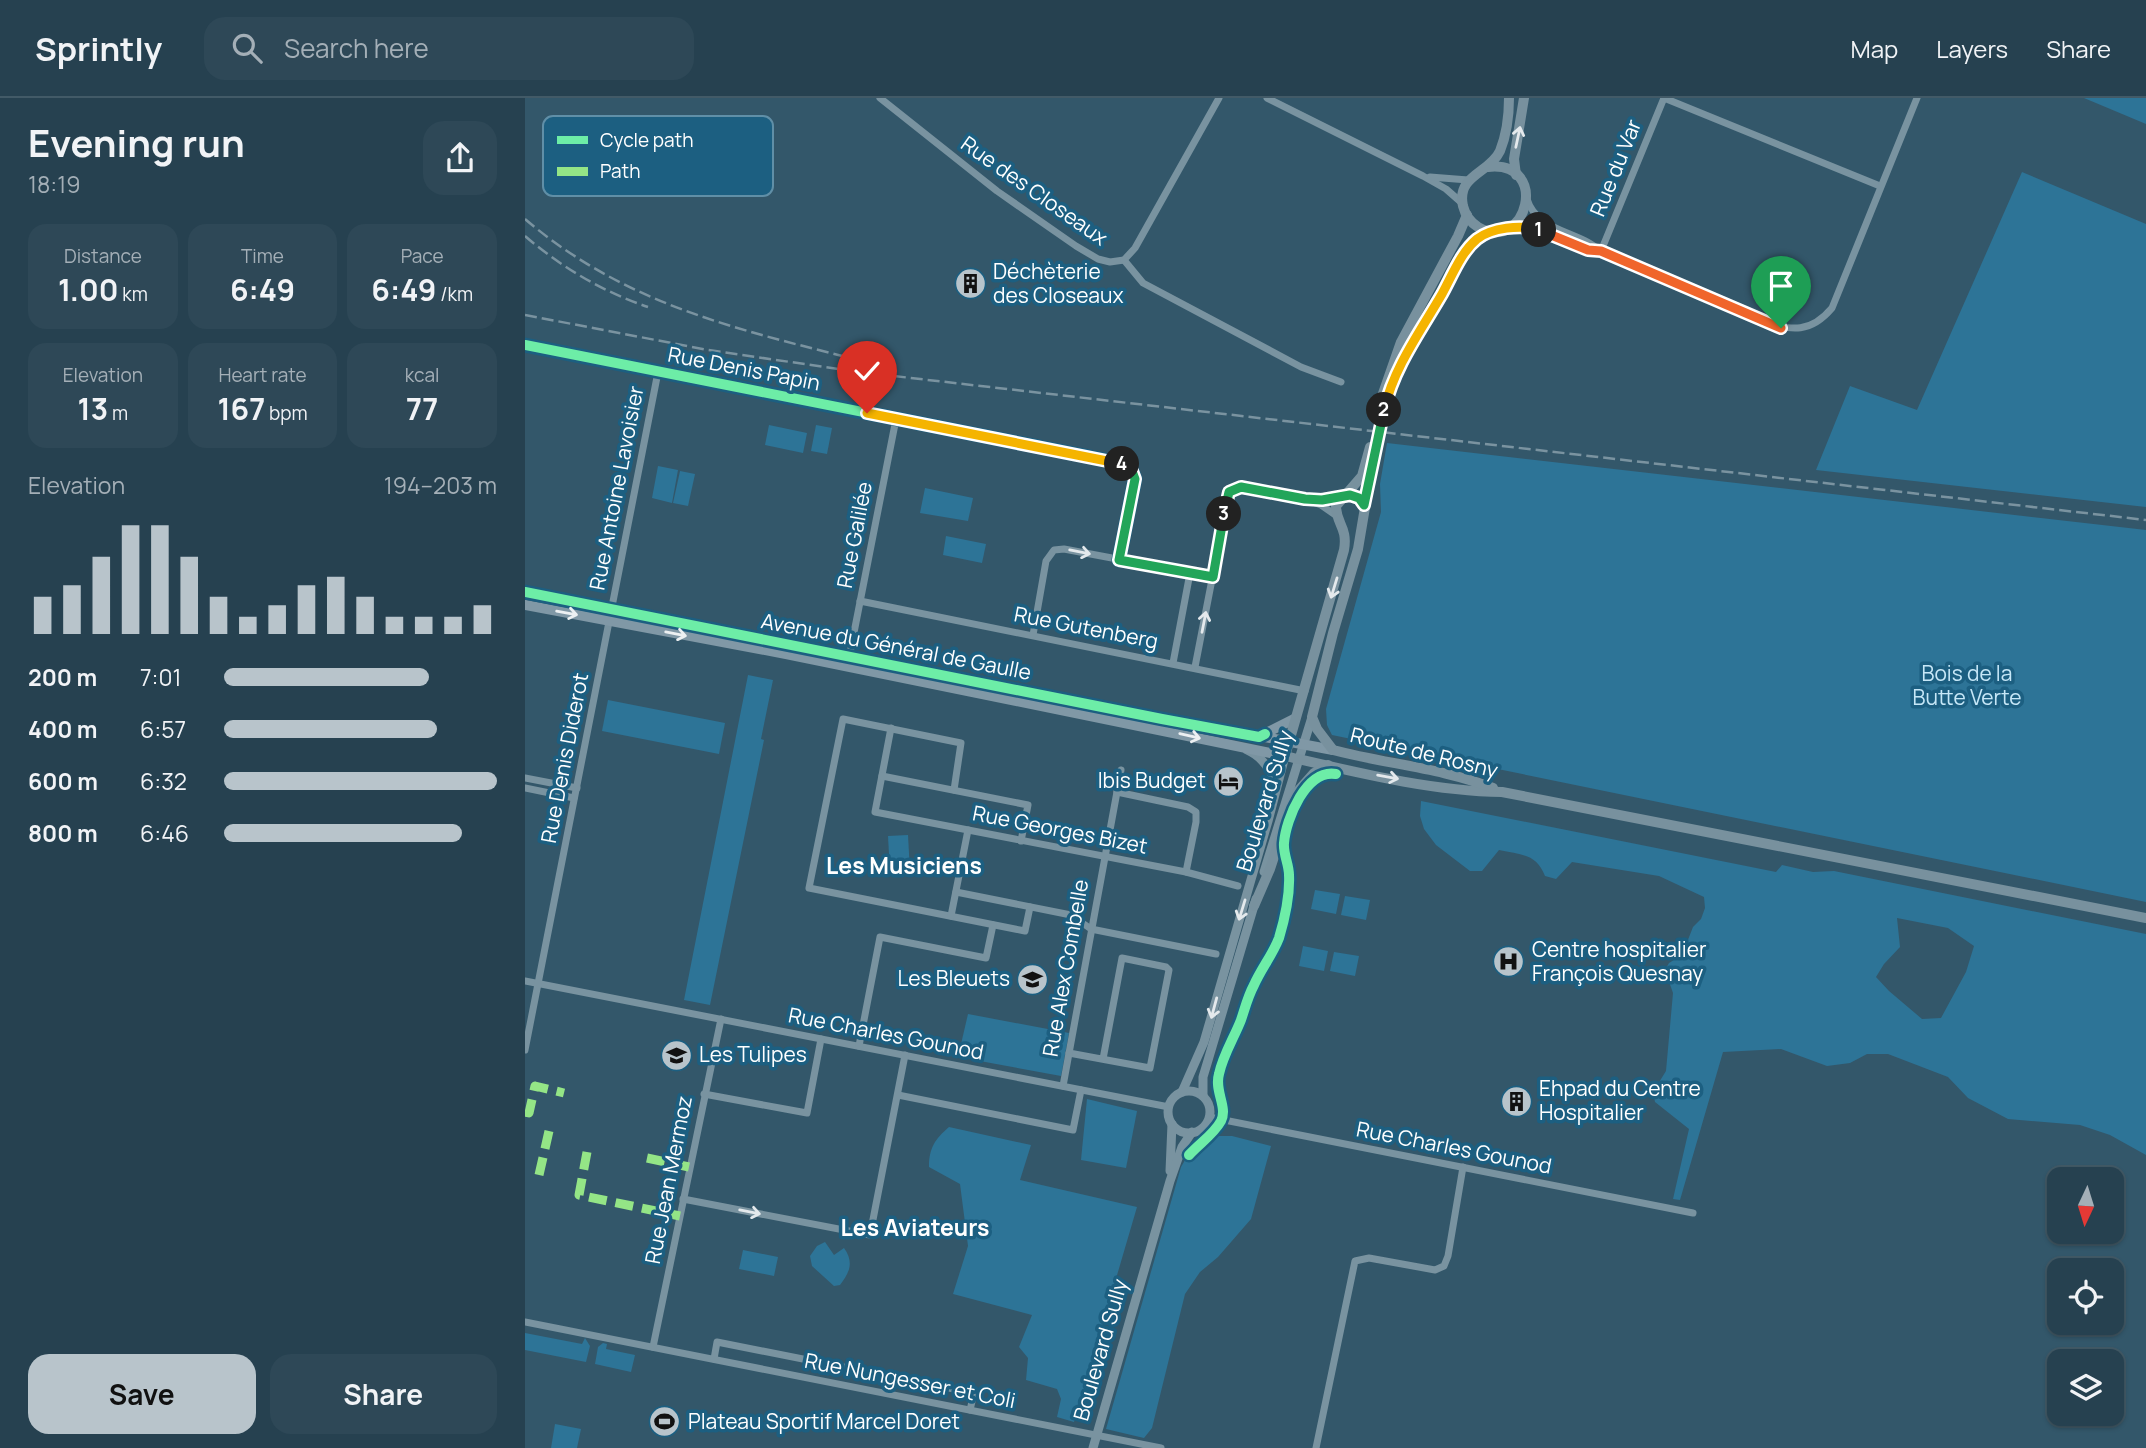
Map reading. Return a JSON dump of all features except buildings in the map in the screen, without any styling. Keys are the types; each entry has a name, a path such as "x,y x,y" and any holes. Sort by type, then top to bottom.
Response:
{"main road":[{"path":"1488,167 1499,152 1504,138 1509,98"},
{"path":"1516,175 1514,159 1524,98"},
{"path":"1381,407 1407,351 1467,249 1489,231 1510,228 1521,218 1527,199 1524,186 1516,175 1505,168 1488,167 1478,171 1468,180 1463,193 1462,203 1467,215 1476,225 1489,231"},
{"path":"1344,497 1355,496 1364,511 1354,524 1339,519 1336,506 1362,476 1373,447 1381,407 1401,342 1460,234 1467,215"},
{"name":"Boulevard Sully","path":"1313,717 1357,549 1373,447"},
{"name":"Boulevard Sully","path":"1285,756 1342,558 1346,537 1339,519"},
{"name":"Avenue du Général de Gaulle","path":"525,593 610,615 1285,756"},
{"name":"Avenue du Général de Gaulle","path":"525,605 610,615 1288,742"},
{"path":"1313,717 1317,729 1333,750"},
{"path":"1259,737 1294,719"},
{"name":"Route de Rosny","path":"1288,742 1467,780 1502,792"},
{"name":"Route de Rosny","path":"1285,756 1449,787 1502,792"},
{"path":"1254,906 1298,791 1314,773 1328,765"},
{"path":"1502,792 2146,920"}],"street":[{"name":"Rue des Closeaux","path":"880,98 1044,225 1098,259 1110,262 1124,260 1143,236 1219,98"},
{"path":"1267,98 1423,176 1446,189 1462,203"},
{"path":"1664,98 1880,186"},
{"name":"Rue du Var","path":"1601,251 1664,98"},
{"path":"1527,199 1531,209 1542,220 1592,243 1601,251 1763,322 1798,330 1813,324 1832,308 1917,98"},
{"path":"1423,176 1468,180"},
{"path":"1510,228 1532,228 1588,250 1601,251"},
{"path":"1124,260 1143,282 1301,367 1341,382"},
{"name":"Rue Denis Papin","path":"525,345 1120,463 1132,471 1135,479 1119,560"},
{"name":"Rue Antoine Lavoisier","path":"610,615 658,372"},
{"name":"Rue Galilée","path":"849,658 896,419"},
{"path":"1195,667 1229,492 1237,487 1249,488 1305,499 1321,505 1339,519"},
{"path":"1305,499 1344,497"},
{"path":"1033,635 1046,561 1054,550 1064,549 1213,577"},
{"path":"1173,663 1190,573"},
{"name":"Rue Gutenberg","path":"860,601 1305,691"},
{"name":"Rue Denis Diderot","path":"525,1051 610,615"},
{"name":"Boulevard Sully","path":"1203,1096 1206,1067 1282,811 1313,717"},
{"path":"954,790 961,743 843,719 809,888 1025,931 1030,906"},
{"path":"891,729 882,776 1028,805 1021,841"},
{"path":"1243,748 1260,757 1277,784"},
{"name":"Boulevard Sully","path":"1182,1092 1205,1042 1285,756"},
{"name":"Rue Alex Combelle","path":"1063,1086 1121,770"},
{"name":"Rue Georges Bizet","path":"882,776 875,812 1186,872 1238,886"},
{"path":"525,778 576,788"},
{"path":"525,788 575,798"},
{"path":"1117,792 1188,807 1196,813 1186,872"},
{"path":"951,916 968,830"},
{"path":"956,892 1071,915 1091,929 1216,954"},
{"path":"859,1046 880,937 986,958 993,925"},
{"path":"1069,1053 1150,1068 1169,970 1166,967 1122,958 1103,1059"},
{"name":"Rue Charles Gounod","path":"525,981 1169,1107"},
{"name":"Rue Jean Mermoz","path":"653,1348 721,1019"},
{"path":"704,1094 807,1113 821,1039"},
{"path":"683,1199 870,1235 905,1055"},
{"path":"898,1095 1073,1130 1081,1090"},
{"path":"1170,1181 1172,1124 1169,1107 1182,1092 1193,1091 1203,1096 1209,1106 1209,1117 1203,1127 1192,1132 1181,1131 1172,1124"},
{"name":"Rue Charles Gounod","path":"1209,1117 1692,1213"},
{"path":"1170,1181 1182,1147 1192,1132"},
{"path":"1317,1448 1355,1261 1369,1258 1435,1270 1444,1266 1463,1167"},
{"name":"Boulevard Sully","path":"1093,1448 1170,1181"},
{"name":"Rue Nungesser et Coli","path":"525,1322 1161,1448"},
{"path":"714,1360 717,1342 974,1393 970,1410"}],"green space":[{"path":"2084,98 2146,98 2146,124"},
{"path":"2022,172 2146,224 2146,507 1816,470 1850,386 1917,410"},
{"path":"769,425 807,433 803,453 765,445"},
{"path":"816,425 832,428 827,454 811,451"},
{"name":"Bois de la Butte Verte","path":"1387,443 2146,530 2146,902 1332,735 1327,725 1326,709 1381,512 1380,484"},
{"path":"658,466 678,470 672,503 652,498"},
{"path":"680,471 695,474 688,506 673,503"},
{"path":"925,488 973,498 968,521 920,513"},
{"path":"946,536 986,544 982,563 943,555"},
{"path":"748,675 773,680 761,739 764,740 710,1005 684,1000"},
{"path":"608,700 725,723 719,754 602,731"},
{"path":"1421,801 1776,872 1782,865 1813,872 1834,871 2146,934 2146,1155 2110,1135 2080,1125 2008,1119 1968,1098 1948,1077 1888,1054 1867,1054 1850,1063 1827,1066 1781,1049 1723,1052 1680,1200 1673,1199 1689,1129 1655,1102 1653,1092 1666,1071 1673,993 1665,970 1669,963 1682,955 1693,927 1701,919 1705,908 1704,897 1659,876 1572,862 1556,879 1545,876 1532,859 1499,850 1482,871 1470,871 1436,845 1424,829 1420,816","holes":["1897,918 1948,928 1974,946 1966,972 1941,1018 1922,1019 1876,977 1900,947"]},
{"path":"908,835 910,872 890,873 888,836"},
{"path":"1315,890 1340,894 1336,914 1311,909"},
{"path":"1345,896 1370,900 1366,920 1341,915"},
{"path":"1303,946 1328,951 1324,971 1299,966"},
{"path":"1334,952 1359,956 1355,976 1330,971"},
{"path":"968,1014 1069,1033 1061,1076 958,1057"},
{"path":"1087,1099 1137,1111 1126,1168 1081,1160"},
{"path":"949,1127 1031,1145 1020,1180 1137,1207 1074,1422 1057,1417 1061,1399 1057,1389 1026,1380 1028,1358 1019,1347 1032,1315 953,1294 968,1246 960,1184 929,1167 934,1144"},
{"path":"1202,1136 1232,1136 1271,1146 1251,1219 1218,1257 1200,1272 1185,1294 1152,1428 1144,1438 1106,1429 1181,1167"},
{"path":"825,1242 834,1255 844,1248 849,1258 848,1271 840,1285 834,1286 812,1266 810,1256 817,1246"},
{"path":"743,1250 778,1257 774,1276 739,1269"},
{"path":"525,1333 582,1344 585,1338 590,1346 586,1362 525,1350"},
{"path":"603,1343 607,1344 606,1349 635,1355 631,1372 595,1364 598,1347"},
{"path":"555,1424 581,1429 577,1448 551,1448"}],"railway":[{"path":"525,219 566,250 608,276 651,297 741,329 885,367"},
{"path":"525,236 583,278 648,307"},
{"path":"525,315 708,350 859,372 2146,520"}],"marked path":[{"path":"525,1112 529,1113 535,1086 564,1093"},
{"path":"539,1175 549,1131 556,1133"},
{"path":"587,1152 579,1195 680,1216"},
{"path":"647,1158 689,1167"}],"cycle path":[{"path":"525,345 1120,463 1132,471 1135,479 1119,560"},
{"path":"525,592 1162,719 1259,737 1265,734"},
{"path":"1189,1155 1221,1121 1223,1110 1218,1087 1221,1067 1252,989 1279,938 1289,890 1289,871 1284,847 1293,809 1315,779 1336,774"}],"place":[{"name":"Déchèterie des Closeaux","path":"970,284"},
{"name":"Ibis Budget","path":"1229,781"},
{"name":"Centre hospitalier François Quesnay","path":"1509,962"},
{"name":"Les Bleuets","path":"1033,979"},
{"name":"Les Tulipes","path":"676,1055"},
{"name":"Ehpad du Centre Hospitalier","path":"1516,1101"},
{"name":"Plateau Sportif Marcel Doret","path":"665,1422"}],"district":[{"name":"Les Musiciens","path":"904,866"},
{"name":"Les Aviateurs","path":"915,1228"}],"route":[{"path":"867,413 1114,461 1126,466 1135,479 1119,560 1213,577 1228,496 1234,488 1305,499 1322,500 1350,495 1359,498 1364,505 1385,406 1394,377 1467,249 1489,231 1516,227 1532,228 1588,250 1601,251 1781,328"}]}
